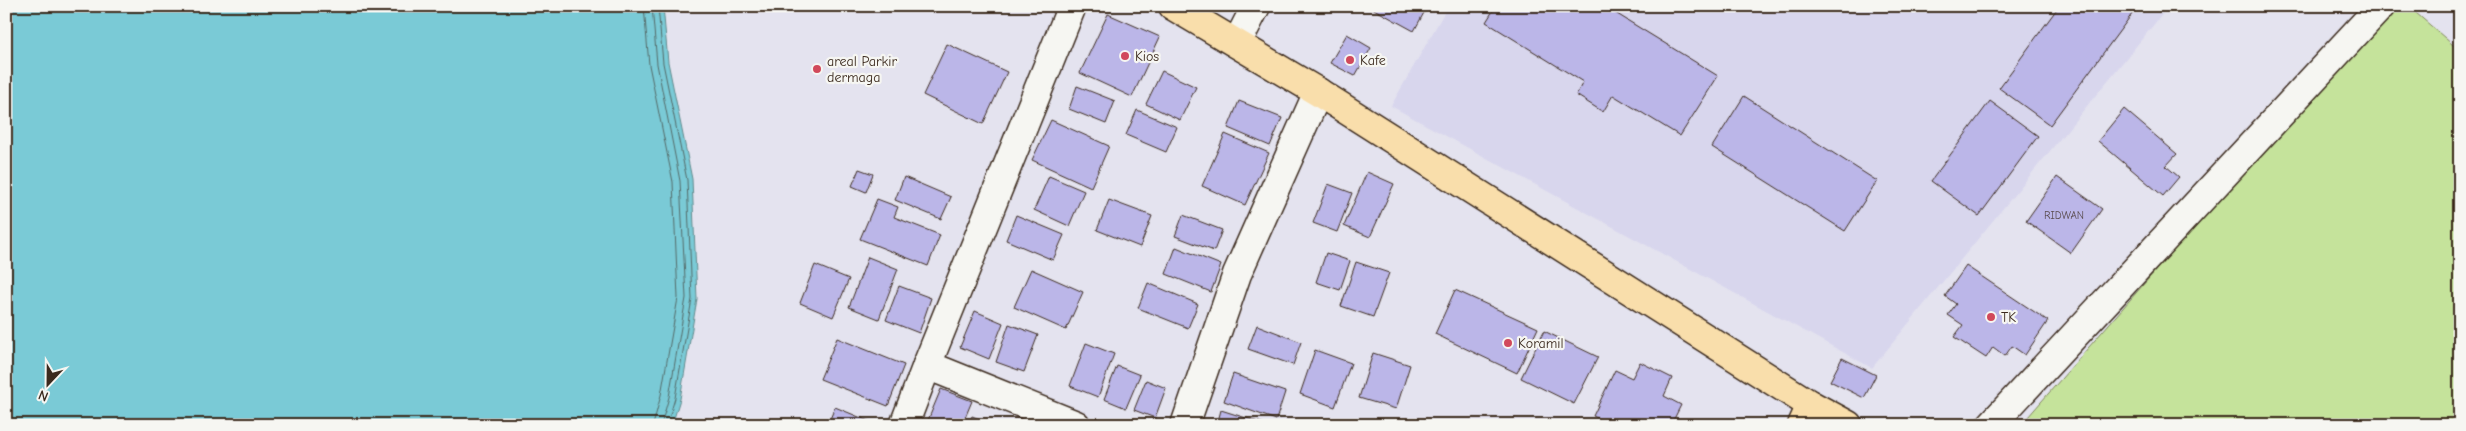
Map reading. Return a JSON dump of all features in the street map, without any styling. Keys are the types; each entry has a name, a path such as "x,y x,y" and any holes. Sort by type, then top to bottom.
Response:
{"main road":[{"path":"1173,6 1318,92 1807,415 1848,425"}],"street":[{"path":"904,425 1072,6"},
{"path":"1237,43 1256,6"},
{"path":"1991,425 2382,6"},
{"path":"1185,425 1237,274 1318,92"},
{"path":"927,365 1076,425"}],"shaded area":[{"path":"1448,6 2169,6 1872,368 1391,106"}],"green space":[{"path":"2386,6 2408,6 2460,51 2460,425 2021,425"}],"water":[{"path":"6,6 663,6 668,62 692,179 697,299 680,399 672,425 6,425"}],"building":[{"path":"1373,6 1422,6 1426,9 1414,31 1372,8"},
{"path":"1496,6 1604,6 1718,76 1680,136 1613,95 1603,112 1576,95 1583,82 1486,22"},
{"path":"2059,6 2138,6 2050,125 1999,88"},
{"path":"1108,14 1160,37 1132,97 1080,73"},
{"path":"1347,34 1371,48 1355,76 1330,63"},
{"path":"947,44 1007,72 983,124 923,95"},
{"path":"1162,71 1196,87 1180,120 1146,104"},
{"path":"1077,86 1115,101 1106,124 1069,109"},
{"path":"1744,96 1877,181 1845,231 1712,147"},
{"path":"1239,101 1282,118 1270,146 1228,128"},
{"path":"1990,101 2038,136 1979,216 1931,181"},
{"path":"2124,109 2177,154 2166,166 2179,177 2163,196 2098,141"},
{"path":"1137,110 1177,127 1166,152 1126,135"},
{"path":"1051,120 1109,146 1091,187 1032,160"},
{"path":"1225,134 1269,153 1245,205 1202,186"},
{"path":"859,169 873,174 866,192 852,186"},
{"path":"1367,172 1394,184 1370,237 1344,226"},
{"path":"1049,176 1084,191 1069,226 1034,210"},
{"path":"904,177 951,197 941,219 895,200"},
{"path":"2057,177 2102,209 2071,253 2026,221"},
{"path":"1328,184 1352,193 1337,232 1313,223"},
{"path":"877,199 898,207 894,217 940,235 928,266 860,239"},
{"path":"1109,200 1152,216 1140,247 1097,230"},
{"path":"1016,215 1064,235 1053,260 1006,240"},
{"path":"1183,215 1222,230 1214,251 1175,236"},
{"path":"1176,247 1221,265 1211,292 1166,274"},
{"path":"1326,253 1350,261 1340,290 1316,282"},
{"path":"868,257 898,269 879,319 849,307"},
{"path":"1356,262 1389,273 1373,317 1341,306"},
{"path":"815,265 849,279 833,317 800,303"},
{"path":"1966,266 2048,321 2025,355 2012,346 2005,356 1993,347 1986,358 1954,337 1963,325 1948,315 1956,304 1945,296"},
{"path":"1031,269 1083,292 1066,330 1014,307"},
{"path":"1148,283 1198,304 1188,328 1138,308"},
{"path":"899,286 931,298 919,333 886,320"},
{"path":"1455,290 1538,328 1517,373 1435,334"},
{"path":"975,311 1003,323 989,359 960,347"},
{"path":"1009,324 1038,335 1024,372 996,362"},
{"path":"1257,325 1301,342 1293,365 1248,349"},
{"path":"1544,331 1598,357 1574,404 1521,378"},
{"path":"837,338 904,365 888,406 820,379"},
{"path":"1086,343 1114,354 1098,397 1070,386"},
{"path":"1315,350 1351,363 1335,407 1300,394"},
{"path":"1373,353 1410,365 1396,409 1359,398"},
{"path":"1842,358 1876,375 1864,398 1830,381"},
{"path":"1640,362 1672,378 1664,396 1681,405 1671,425 1612,425 1593,416 1615,370 1632,378"},
{"path":"1117,366 1140,375 1126,408 1104,399"},
{"path":"1233,374 1285,392 1276,420 1224,401"},
{"path":"1146,380 1166,388 1155,418 1134,410"},
{"path":"941,389 972,401 962,425 926,425"},
{"path":"835,407 871,422 870,425 828,424"},
{"path":"1221,410 1268,425 1217,425"},
{"path":"972,416 994,425 968,425"},
{"path":"1683,419 1694,425 1680,425"}],"place":[{"name":"Kios","path":"1125,56"},
{"name":"Kafe","path":"1350,60"},
{"name":"areal Parkir dermaga","path":"817,69"},
{"name":"TK","path":"1991,317"},
{"name":"Koramil","path":"1508,343"}]}
